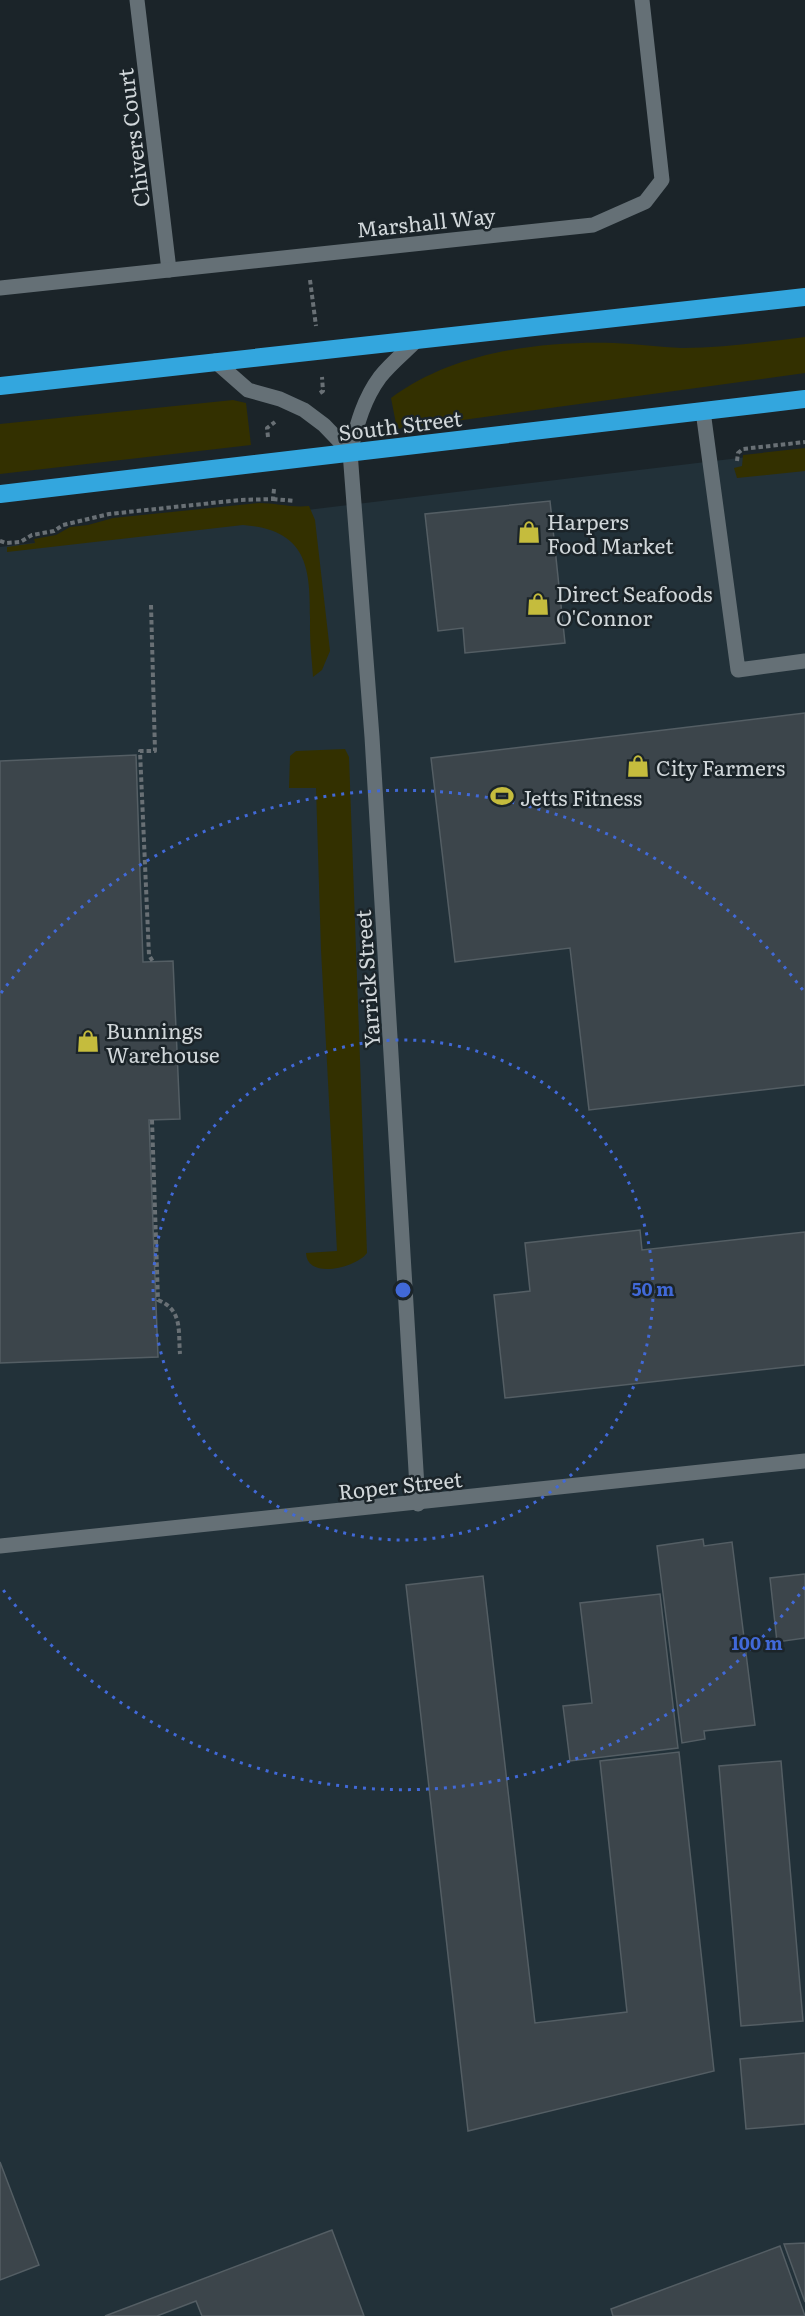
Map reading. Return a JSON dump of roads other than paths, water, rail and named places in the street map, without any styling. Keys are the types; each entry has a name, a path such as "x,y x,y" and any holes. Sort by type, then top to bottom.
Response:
{"highway":[{"path":"0,386 805,297"},
{"name":"South Street","path":"0,494 805,399"}],"street":[{"name":"Chivers Court","path":"137,0 169,270"},
{"name":"Marshall Way","path":"0,288 593,225 645,202 662,180 642,0"},
{"name":"Yarrick Street","path":"417,340 381,375 369,394 360,415 350,452 372,737 418,1504"},
{"path":"215,362 248,390 280,399 304,410 324,425 350,452"},
{"path":"703,411 738,670 805,661"},
{"name":"Roper Street","path":"0,1546 418,1504 805,1461"}],"place":[{"name":"Harpers Food Market","path":"529,532"},
{"name":"Direct Seafoods O'Connor","path":"538,604"},
{"name":"City Farmers","path":"638,766"},
{"name":"Jetts Fitness","path":"502,796"},
{"name":"Bunnings Warehouse","path":"88,1041"}]}
